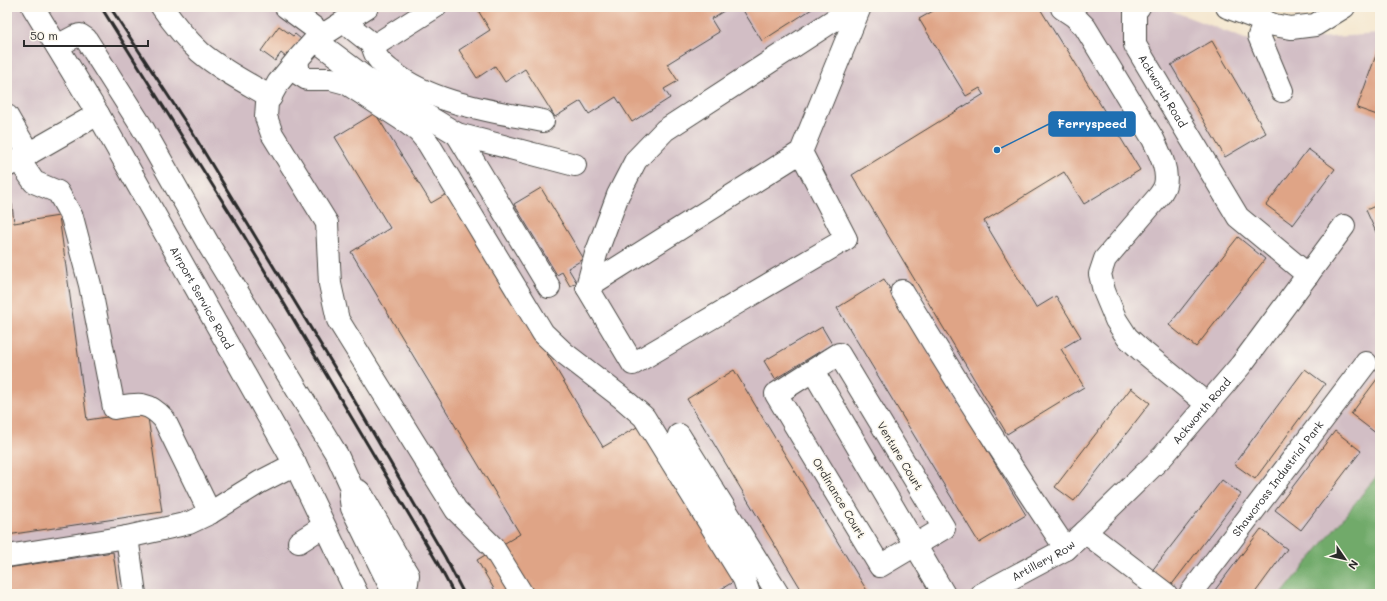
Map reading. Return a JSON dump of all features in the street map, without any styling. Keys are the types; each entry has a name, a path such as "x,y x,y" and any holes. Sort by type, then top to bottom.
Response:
{"street":[{"name":"Airport Service Road","path":"33,7 98,114 294,464 358,594"},
{"path":"162,7 184,35 200,52 219,66 271,97"},
{"path":"286,7 319,38 371,82 457,134 575,165"},
{"path":"367,7 319,38 297,60 278,83 267,103 266,117 272,134 327,223 330,284 338,320 456,510 493,547 522,594"},
{"path":"372,44 380,42 435,7"},
{"path":"801,152 846,239 633,364 587,287 596,254 618,195 636,160 665,130 854,7"},
{"path":"587,287 801,152 817,116 860,7"},
{"path":"1061,7 1074,16 1085,27 1153,140 1161,156 1166,175 1165,185 1159,196 1105,259 1100,274 1104,291 1116,320 1127,337 1207,404"},
{"name":"Ackworth Road","path":"1139,7 1135,12 1135,45 1238,217 1308,275"},
{"path":"1227,7 1274,25 1291,28 1315,25 1344,7"},
{"path":"346,20 353,30 372,44 376,56 382,64 401,79 430,94 491,111 543,121"},
{"path":"1265,22 1259,36 1282,91"},
{"path":"57,46 74,36 80,35 86,39 142,127 210,247 338,455 353,490"},
{"path":"297,60 299,74 307,80 331,79 346,82 419,132 428,143 543,333 564,353 621,397 644,417 744,579 749,594"},
{"path":"18,160 98,114"},
{"path":"7,116 18,160 34,182 58,192 72,217 90,285 114,408 140,405 149,406 156,410 164,419 210,513"},
{"path":"457,134 549,287"},
{"name":"Ackworth Road","path":"1084,533 1163,456 1240,365 1344,226"},
{"path":"182,263 210,247"},
{"path":"902,290 946,365 1004,458 1066,549"},
{"name":"Venture Court","path":"813,371 839,354 944,528 915,546"},
{"name":"Shawcross Industrial Park","path":"1190,594 1366,363"},
{"path":"813,371 944,594"},
{"name":"Ordinance Court","path":"813,371 776,394 880,566 915,546"},
{"path":"679,436 778,594"},
{"path":"7,556 127,537 189,523 210,513 260,482 294,464"},
{"path":"299,542 324,526"},
{"path":"1084,533 1166,594"},
{"name":"Artillery Row","path":"982,594 1066,549 1084,533"},
{"path":"127,537 135,594"}],"shaded area":[{"path":"7,7 1162,7 1253,42 1380,34 1380,472 1282,594 7,594"},
{"path":"1258,7 1317,7 1302,17"}],"green space":[{"path":"1380,472 1380,594 1282,594"}],"building":[{"path":"486,7 730,7 711,19 719,32 667,64 678,81 664,89 670,98 632,122 616,97 589,114 581,101 555,117 525,69 505,82 495,66 477,78 459,50 490,30 479,12"},
{"path":"741,7 815,7 762,41"},
{"path":"940,7 1039,7 1063,46 1065,46 1140,170 1084,204 1064,172 984,221 1036,308 1056,296 1081,337 1061,349 1084,387 1007,434 852,175 984,94 980,88 966,96 919,19"},
{"path":"279,26 293,36 295,34 301,39 287,58 281,53 275,61 261,51"},
{"path":"1212,41 1266,133 1225,157 1171,65"},
{"path":"1380,44 1380,116 1357,108"},
{"path":"375,113 431,203 450,192 603,447 654,417 748,573 713,594 497,594 477,560 520,534 351,252 390,228 335,137"},
{"path":"1308,149 1335,169 1293,225 1266,205"},
{"path":"541,188 584,259 568,268 577,283 570,286 562,272 557,275 514,204"},
{"path":"12,204 14,223 59,216 87,420 147,411 162,512 7,535 7,205"},
{"path":"1380,204 1380,241 1366,210"},
{"path":"1238,237 1265,259 1196,347 1169,325"},
{"path":"884,279 1026,515 979,543 837,308"},
{"path":"822,327 832,344 775,379 764,361"},
{"path":"1305,369 1325,384 1255,479 1234,464"},
{"path":"734,370 869,594 804,594 687,399"},
{"path":"1380,375 1380,429 1377,434 1351,414"},
{"path":"1131,388 1150,403 1074,501 1055,487"},
{"path":"1335,431 1361,451 1301,530 1275,510"},
{"path":"1222,480 1241,494 1170,587 1151,572"},
{"path":"1261,529 1287,549 1254,594 1212,594"},
{"path":"113,552 119,594 7,594 7,568"}],"railway":[{"path":"101,7 243,234 437,562 454,594"},
{"path":"110,7 192,132 347,388 445,557 464,594"}],"place":[{"name":"Ferryspeed","path":"997,150"}]}
